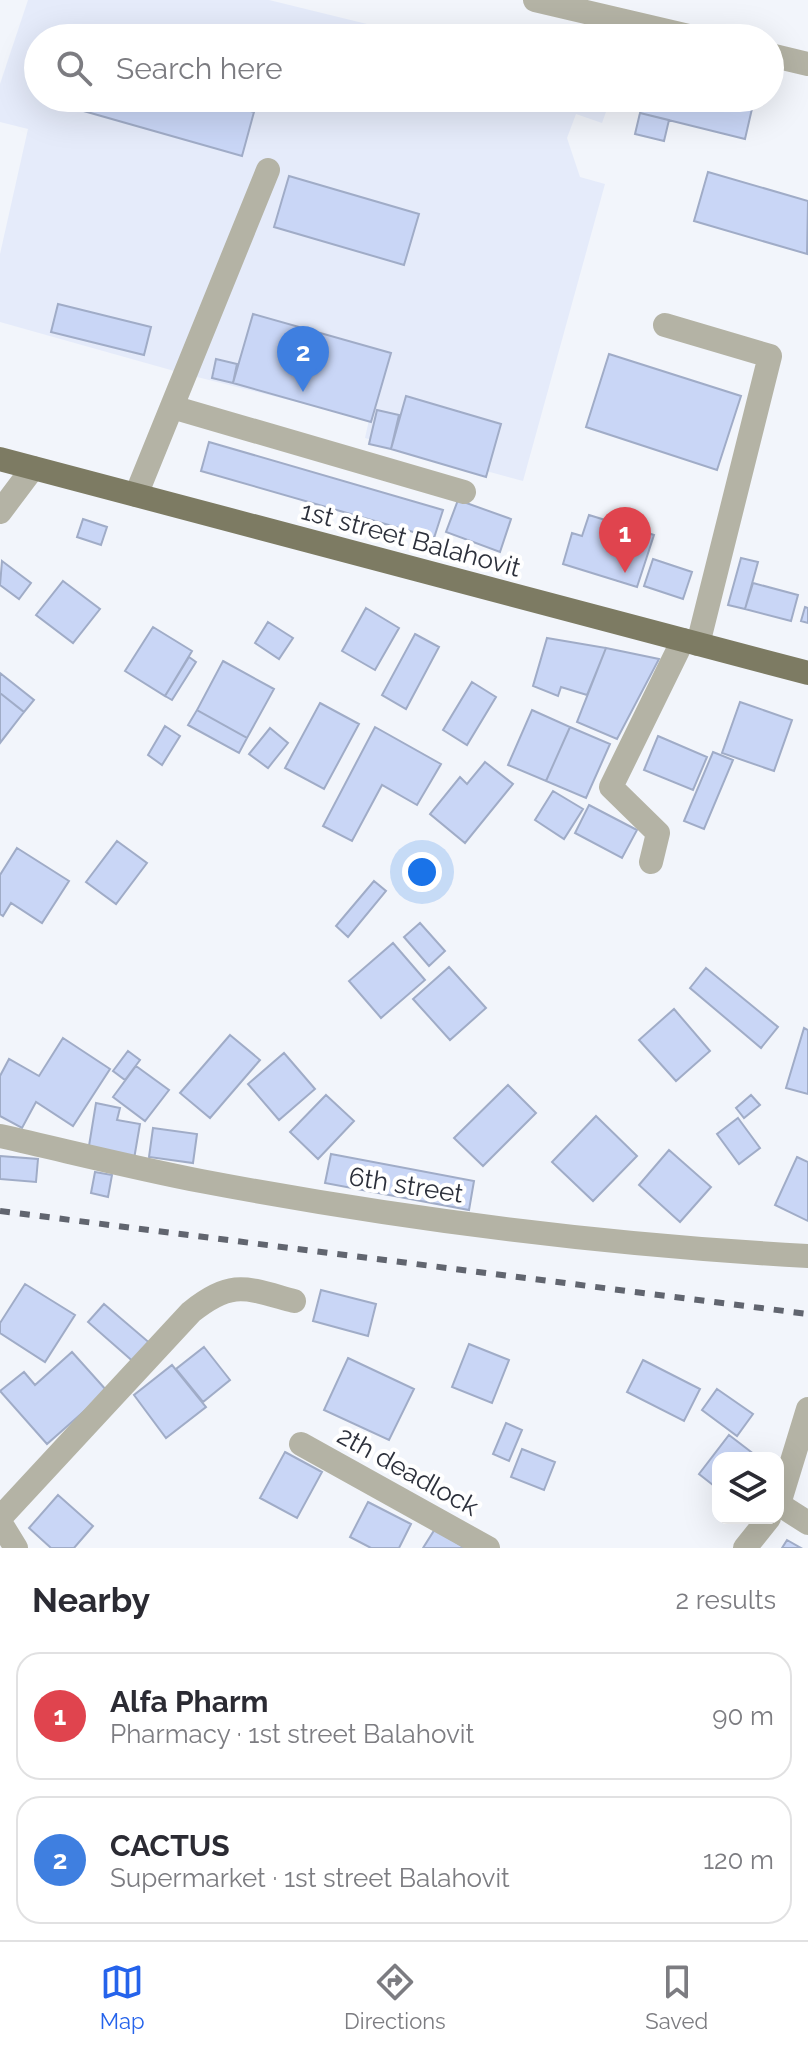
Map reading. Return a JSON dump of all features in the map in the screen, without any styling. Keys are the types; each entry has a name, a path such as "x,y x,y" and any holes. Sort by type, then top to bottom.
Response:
{"main road":[{"name":"1st street Balahovit","path":"0,459 808,673"}],"street":[{"path":"535,0 637,24"},
{"path":"784,58 808,64"},
{"path":"136,495 268,170"},
{"path":"651,862 658,833 611,787 690,642 770,356 665,325"},
{"path":"172,407 464,492"},
{"path":"0,512 33,468"},
{"name":"6th street","path":"0,1136 201,1181 425,1218 683,1249 808,1256"},
{"path":"16,1548 0,1520 191,1312 214,1293 247,1288 294,1301"},
{"path":"784,1485 808,1409"},
{"name":"2th deadlock","path":"301,1444 488,1548"},
{"path":"784,1513 808,1523"},
{"path":"745,1548 765,1524"}],"shaded area":[{"path":"28,0 269,0 367,24 24,24 24,112 606,112 602,123 576,114 567,138 580,177 605,184 523,481 365,438 369,420 185,374 0,322 0,254 28,129 0,122 0,84"}],"building":[{"path":"87,112 254,112 242,156"},
{"path":"640,112 751,112 745,139"},
{"path":"640,113 669,120 664,141 635,134"},
{"path":"708,172 808,201 807,254 694,221"},
{"path":"289,176 419,214 404,265 274,227"},
{"path":"58,304 151,327 144,355 51,332"},
{"path":"253,314 391,353 371,422 233,383"},
{"path":"609,354 741,396 717,470 586,427"},
{"path":"216,359 237,364 233,383 212,378"},
{"path":"406,396 501,424 486,477 391,449"},
{"path":"377,410 399,415 391,449 369,444"},
{"path":"209,442 443,510 434,538 201,471"},
{"path":"458,500 511,519 500,552 446,532"},
{"path":"589,515 654,535 637,587 563,564 572,533 582,536"},
{"path":"83,519 107,527 101,545 77,537"},
{"path":"741,558 758,562 745,609 728,605"},
{"path":"653,559 692,572 683,599 644,586"},
{"path":"2,561 31,583 19,599 0,585"},
{"path":"63,581 100,609 73,643 36,615"},
{"path":"753,583 798,595 791,621 745,609"},
{"path":"805,607 808,608 808,623 801,621"},
{"path":"366,608 399,628 375,670 342,651"},
{"path":"268,622 293,638 279,659 255,643"},
{"path":"153,627 192,651 165,696 125,671"},
{"path":"415,634 439,647 406,709 382,695"},
{"path":"547,638 606,648 587,695 561,687 558,696 533,686"},
{"path":"606,648 659,659 617,739 577,722"},
{"path":"189,657 196,662 172,700 165,696"},
{"path":"223,661 274,689 247,738 197,710"},
{"path":"0,673 34,700 24,712 0,693"},
{"path":"472,682 496,697 467,745 443,730"},
{"path":"0,693 24,712 0,743"},
{"path":"740,702 792,720 774,771 722,753"},
{"path":"320,703 359,724 324,789 285,768"},
{"path":"197,710 247,738 239,753 188,725"},
{"path":"532,710 570,727 546,781 508,765"},
{"path":"165,726 180,736 162,765 148,755"},
{"path":"375,727 441,764 417,805 382,785 352,841 323,826"},
{"path":"570,727 610,744 586,798 546,781"},
{"path":"270,728 288,743 268,768 249,754"},
{"path":"658,736 707,757 693,790 644,770"},
{"path":"713,752 733,760 704,829 684,821"},
{"path":"485,762 513,784 465,843 430,814 460,777 467,784"},
{"path":"553,791 583,809 564,839 535,820"},
{"path":"589,805 637,830 622,858 575,833"},
{"path":"117,841 147,863 116,904 86,882"},
{"path":"17,848 69,881 42,923 11,903 3,916 0,914 0,875"},
{"path":"374,881 386,891 348,937 336,926"},
{"path":"420,923 445,951 429,966 404,937"},
{"path":"393,943 425,980 381,1018 349,981"},
{"path":"449,967 486,1008 450,1040 413,999"},
{"path":"706,968 778,1027 761,1048 690,988"},
{"path":"674,1009 710,1051 676,1081 639,1040"},
{"path":"804,1028 808,1030 808,1094 786,1088"},
{"path":"230,1035 260,1060 210,1118 180,1093"},
{"path":"63,1038 110,1069 73,1126 36,1102 22,1128 0,1116 0,1076 9,1059 39,1076"},
{"path":"128,1051 140,1060 125,1080 113,1071"},
{"path":"284,1053 315,1089 279,1120 248,1084"},
{"path":"136,1066 169,1090 145,1121 113,1097"},
{"path":"508,1085 536,1113 483,1166 454,1138"},
{"path":"326,1095 354,1121 318,1159 290,1132"},
{"path":"751,1095 760,1105 744,1118 736,1108"},
{"path":"96,1103 120,1108 117,1120 140,1124 134,1159 88,1152"},
{"path":"596,1116 637,1156 593,1201 552,1162"},
{"path":"738,1118 760,1148 739,1164 717,1134"},
{"path":"153,1128 197,1134 193,1163 149,1157"},
{"path":"669,1150 711,1187 680,1222 639,1185"},
{"path":"331,1154 474,1181 469,1210 325,1183"},
{"path":"0,1156 38,1159 36,1182 0,1179"},
{"path":"797,1157 808,1162 808,1221 775,1205"},
{"path":"95,1172 112,1175 108,1197 91,1193"},
{"path":"25,1284 75,1315 45,1362 0,1333 0,1323"},
{"path":"321,1290 376,1304 368,1336 313,1321"},
{"path":"104,1304 152,1345 136,1364 88,1322"},
{"path":"469,1344 509,1360 492,1403 452,1387"},
{"path":"204,1347 230,1380 203,1402 176,1369"},
{"path":"72,1352 107,1391 47,1444 0,1391 24,1372 35,1385"},
{"path":"348,1358 414,1389 389,1440 324,1410"},
{"path":"643,1360 700,1389 684,1421 627,1392"},
{"path":"172,1365 206,1407 166,1438 134,1395"},
{"path":"717,1389 753,1414 737,1436 702,1410"},
{"path":"506,1423 522,1430 509,1461 493,1454"},
{"path":"729,1435 751,1452 716,1452"},
{"path":"522,1449 555,1462 544,1490 511,1477"},
{"path":"285,1452 322,1472 297,1518 260,1498"},
{"path":"712,1457 712,1484 699,1474"},
{"path":"58,1495 93,1526 74,1548 51,1548 29,1528"},
{"path":"368,1502 411,1524 399,1548 371,1548 350,1537"},
{"path":"435,1529 465,1548 423,1548"},
{"path":"787,1540 801,1548 782,1548"}],"railway":[{"path":"0,1211 808,1314"}],"place":[{"name":"CACTUS","path":"303,392"},
{"name":"Alfa Pharm","path":"625,573"}]}
